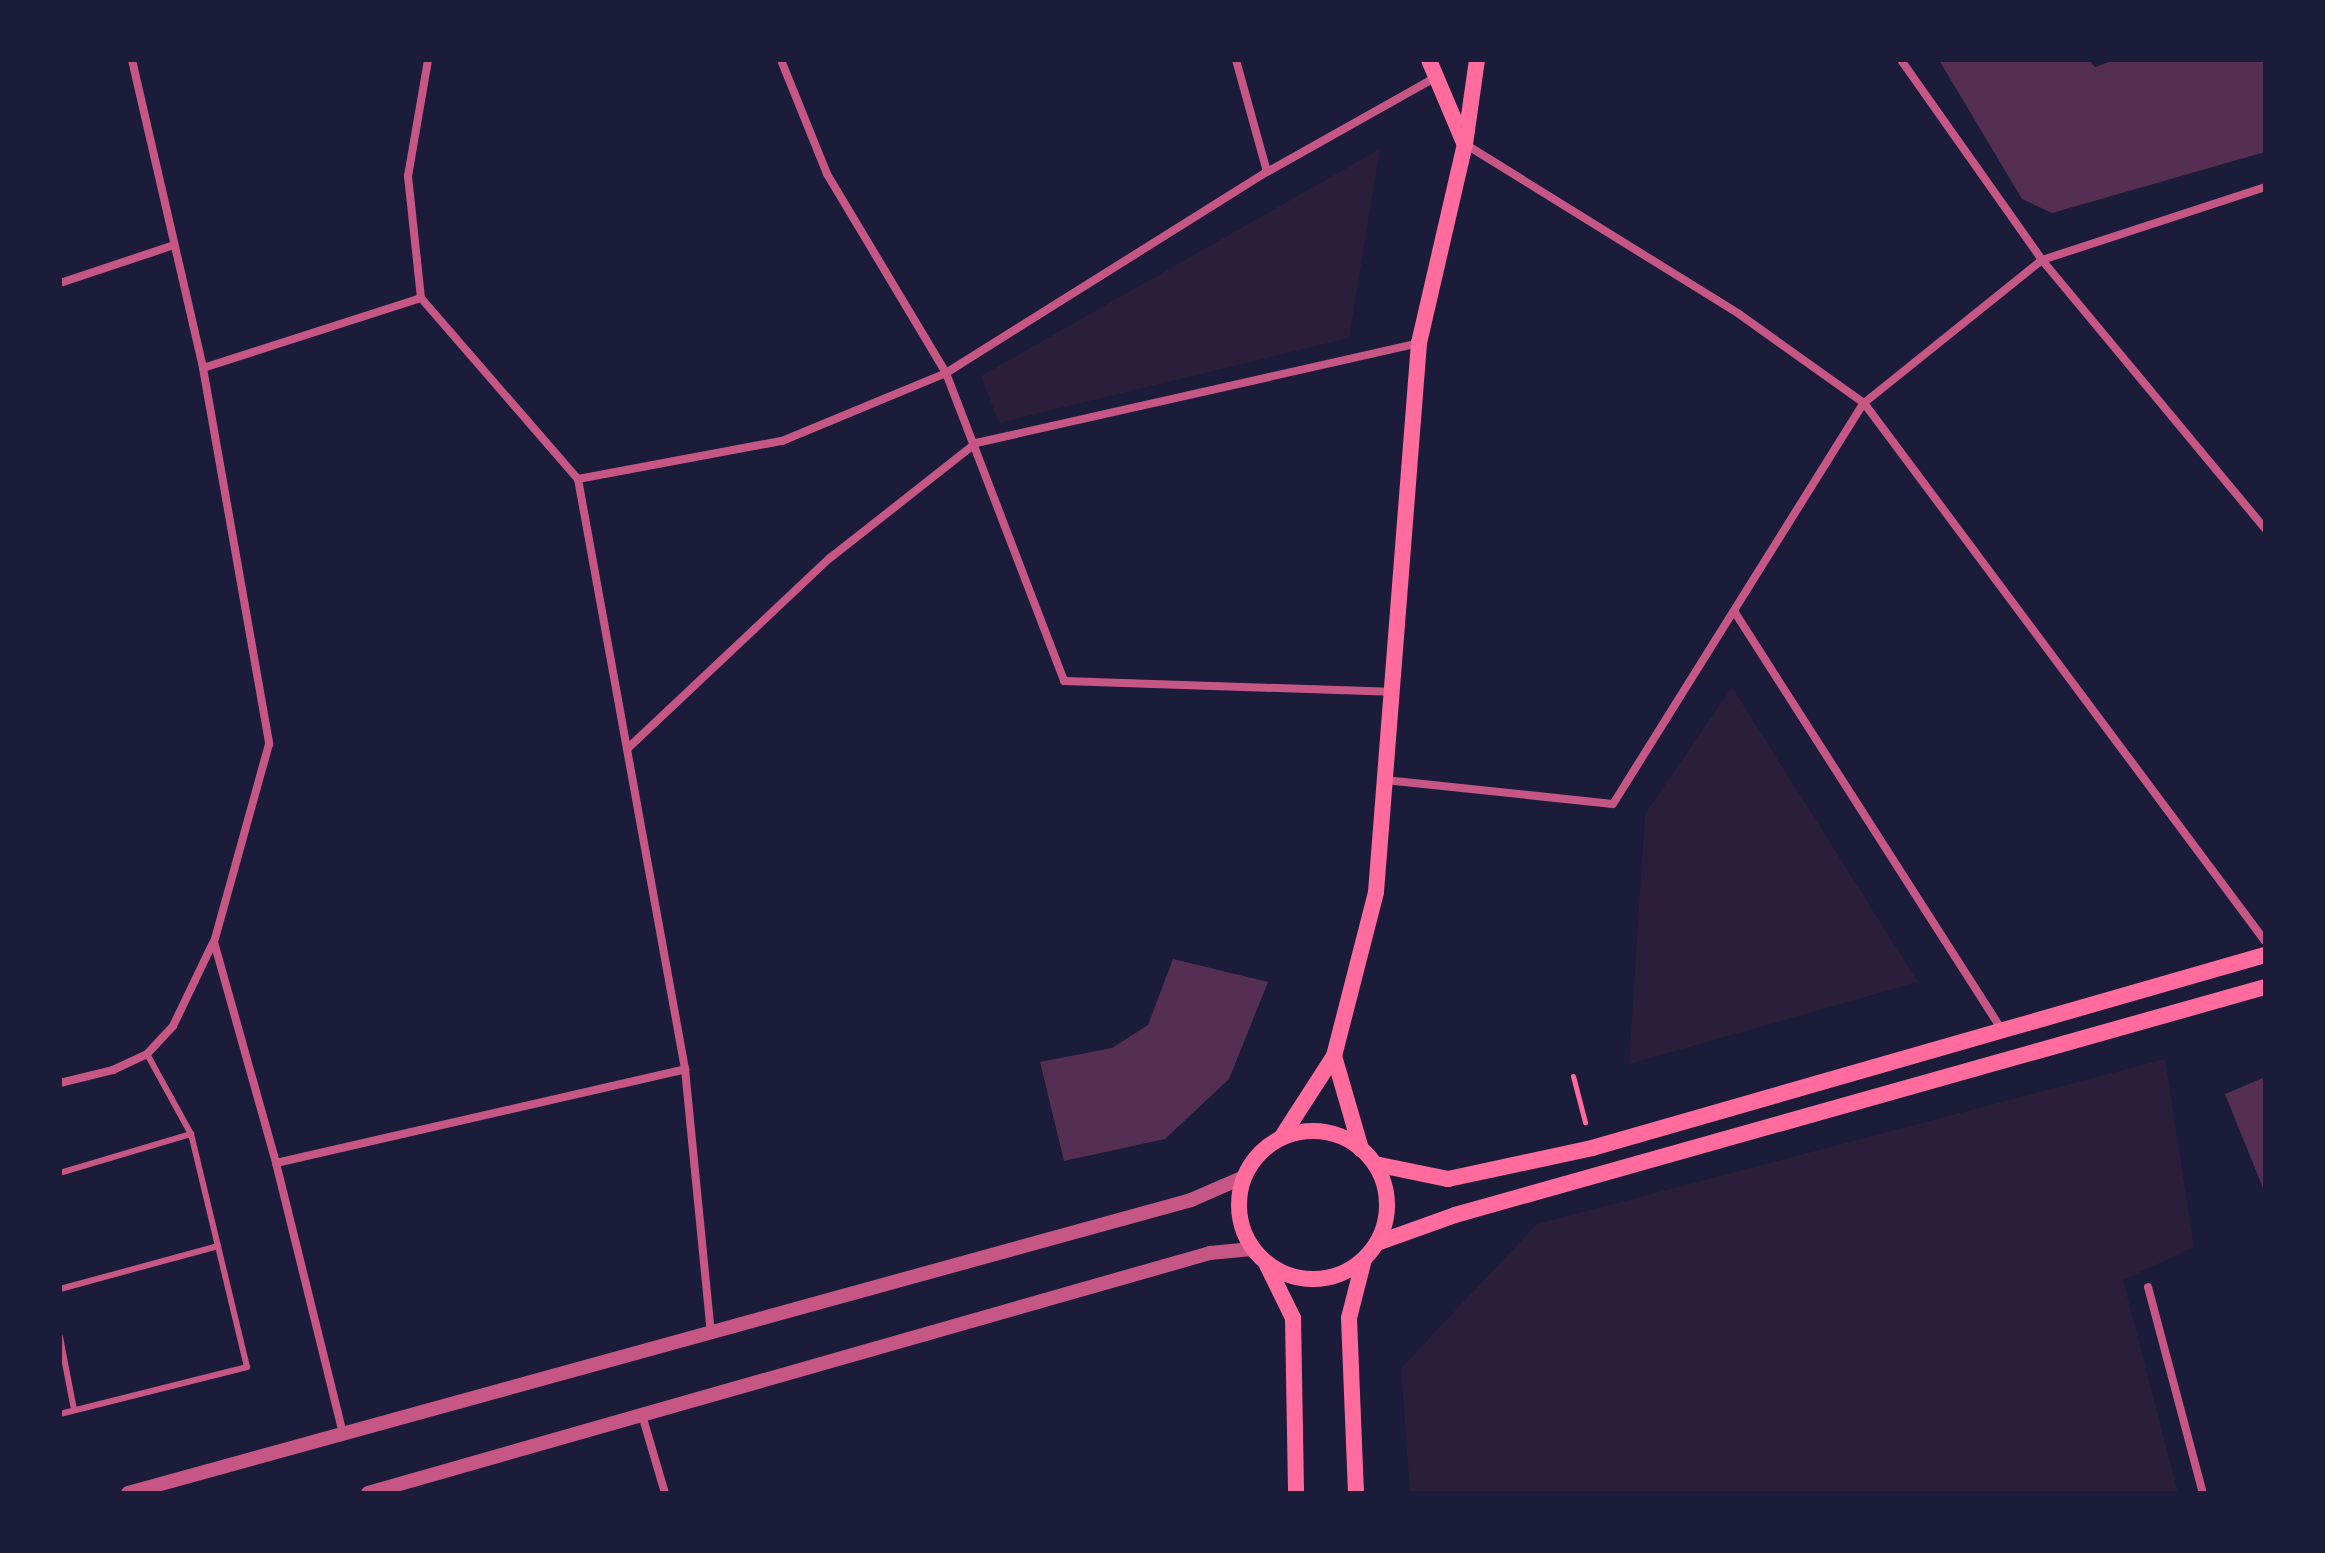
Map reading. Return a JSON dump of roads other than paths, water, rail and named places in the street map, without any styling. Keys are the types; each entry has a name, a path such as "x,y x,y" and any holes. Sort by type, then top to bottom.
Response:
{"main road":[{"path":"1429,60 1465,144"},
{"path":"1296,1493 1293,1318 1267,1264 1252,1249 1238,1208 1244,1177 1263,1150 1281,1138 1334,1056 1376,892 1419,343 1465,144 1477,60"},
{"path":"1375,1164 1448,1179 1613,1142 2265,955"},
{"path":"1377,1243 1455,1215 2265,987"},
{"path":"1334,1056 1361,1149"},
{"path":"1267,1264 1307,1280 1347,1272 1364,1259 1377,1243 1387,1203 1375,1164 1361,1149 1324,1132 1281,1138"},
{"path":"1356,1493 1349,1318 1364,1259"}],"street":[{"path":"60,1083 113,1070 147,1054 173,1026 214,942 269,744 203,368 171,246 132,60"},
{"path":"428,60 408,176 421,298 578,479 685,1069 711,1336"},
{"path":"781,60 827,174 946,373 976,443 1064,681 1392,692"},
{"path":"1236,60 1267,172"},
{"path":"1901,60 2042,260 2265,529"},
{"path":"578,479 782,441 946,373 1267,172 1436,77"},
{"path":"1465,144 1739,314 1864,403 2265,941"},
{"path":"1385,780 1613,804 1864,403 2042,260 2265,187"},
{"path":"60,283 171,246"},
{"path":"203,368 421,298"},
{"path":"627,749 830,558 976,443 1419,343"},
{"path":"1734,611 2003,1031"},
{"path":"214,942 276,1163 343,1434"},
{"path":"276,1163 685,1069"},
{"path":"128,1493 711,1336 1191,1200 1244,1177"},
{"path":"368,1493 1210,1253 1252,1249"},
{"path":"2148,1287 2203,1493"},
{"path":"642,1415 665,1493"}],"lane":[{"path":"60,1414 247,1367 191,1134 147,1054"},
{"path":"60,1173 191,1134"},
{"path":"60,1289 218,1246"},
{"path":"60,1337 74,1410"}]}
